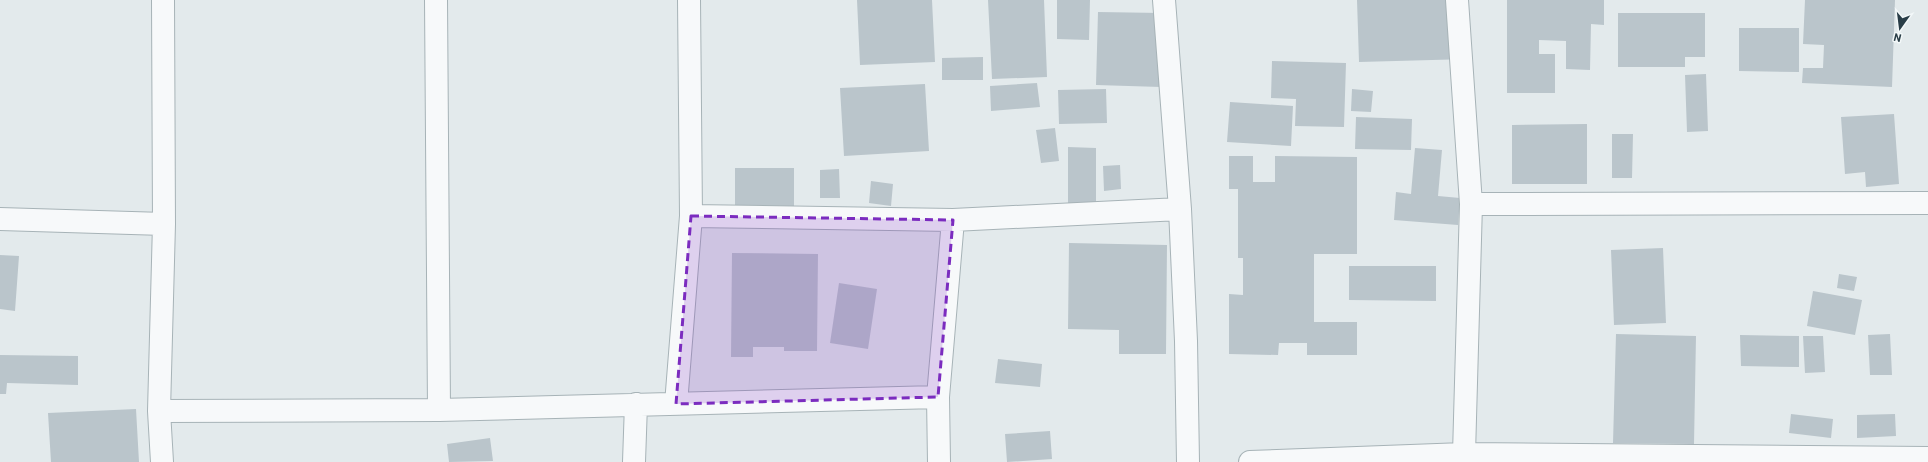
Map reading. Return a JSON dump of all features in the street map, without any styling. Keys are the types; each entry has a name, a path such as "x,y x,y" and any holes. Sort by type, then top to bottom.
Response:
{"street":[{"path":"162,462 159,411 164,224 163,0"},
{"path":"436,0 439,410"},
{"path":"676,404 691,216 689,0"},
{"path":"1164,0 1180,209 1186,341 1188,462"},
{"path":"1458,0 1472,204 1464,454"},
{"path":"1472,204 1928,203"},
{"path":"691,216 953,220 1180,209"},
{"path":"0,219 164,224"},
{"path":"939,462 938,397 953,220"},
{"path":"159,411 439,410 938,397"},
{"path":"634,462 636,404"},
{"path":"1250,462 1464,454 1928,458"}],"highlighted area":[{"path":"691,216 953,220 938,397 676,404"}],"building":[{"path":"857,0 932,0 935,62 860,65"},
{"path":"988,0 1044,0 1047,77 992,79"},
{"path":"1057,0 1090,0 1089,40 1057,39"},
{"path":"1357,0 1468,0 1469,59 1359,62"},
{"path":"1507,0 1604,0 1604,25 1591,24 1590,70 1566,69 1566,41 1539,40 1539,54 1555,54 1555,93 1507,93"},
{"path":"1805,0 1895,0 1892,87 1802,83 1803,68 1823,68 1824,45 1803,44"},
{"path":"1098,12 1162,13 1161,87 1096,85"},
{"path":"1618,13 1705,13 1705,57 1685,57 1685,67 1618,67"},
{"path":"1739,28 1799,28 1799,72 1739,71"},
{"path":"983,57 983,80 942,80 942,58"},
{"path":"1272,61 1346,63 1344,127 1295,126 1296,99 1271,98"},
{"path":"1706,74 1708,131 1687,132 1685,75"},
{"path":"1037,83 1040,107 991,111 990,86"},
{"path":"925,84 929,151 844,156 840,88"},
{"path":"1106,89 1107,123 1059,124 1058,90"},
{"path":"1352,89 1373,91 1371,112 1351,111"},
{"path":"1230,102 1293,106 1291,146 1227,142"},
{"path":"1894,114 1899,184 1866,187 1865,172 1845,174 1841,117"},
{"path":"1356,117 1412,119 1411,150 1355,149"},
{"path":"1587,124 1587,184 1512,184 1512,125"},
{"path":"1055,128 1059,161 1041,163 1036,130"},
{"path":"1612,134 1633,134 1632,178 1612,178"},
{"path":"1068,147 1096,148 1096,211 1068,211"},
{"path":"1415,148 1442,150 1438,196 1460,198 1458,225 1394,220 1396,192 1411,194"},
{"path":"1229,156 1253,156 1253,182 1275,182 1275,156 1357,157 1357,254 1314,254 1314,322 1357,322 1357,355 1307,355 1307,343 1279,343 1278,355 1229,354 1229,294 1243,295 1243,258 1238,258 1238,189 1229,189"},
{"path":"1120,165 1121,189 1104,191 1103,166"},
{"path":"735,168 794,168 794,206 735,205"},
{"path":"839,169 840,198 820,198 820,170"},
{"path":"871,181 893,184 891,206 869,203"},
{"path":"1069,243 1167,245 1166,354 1119,354 1119,330 1068,329"},
{"path":"1663,248 1666,323 1614,325 1611,250"},
{"path":"732,253 818,254 817,351 784,351 784,347 753,347 753,357 731,357"},
{"path":"0,255 19,256 15,311 0,309"},
{"path":"1349,266 1436,266 1436,301 1349,300"},
{"path":"1839,274 1857,277 1854,291 1837,288"},
{"path":"839,283 877,289 868,349 830,343"},
{"path":"1813,291 1862,300 1855,335 1807,326"},
{"path":"1616,334 1696,336 1694,444 1613,443"},
{"path":"1890,334 1892,375 1870,375 1868,335"},
{"path":"1740,335 1799,336 1799,367 1741,366"},
{"path":"1803,336 1823,336 1825,372 1805,373"},
{"path":"0,355 78,356 78,385 7,383 6,394 0,394"},
{"path":"998,359 1042,364 1040,387 995,383"},
{"path":"136,409 139,462 51,462 48,413"},
{"path":"1791,414 1833,419 1831,438 1789,433"},
{"path":"1895,414 1896,436 1857,438 1857,415"},
{"path":"1050,431 1052,459 1007,462 1005,434"},
{"path":"490,438 493,461 449,462 447,444"}]}
